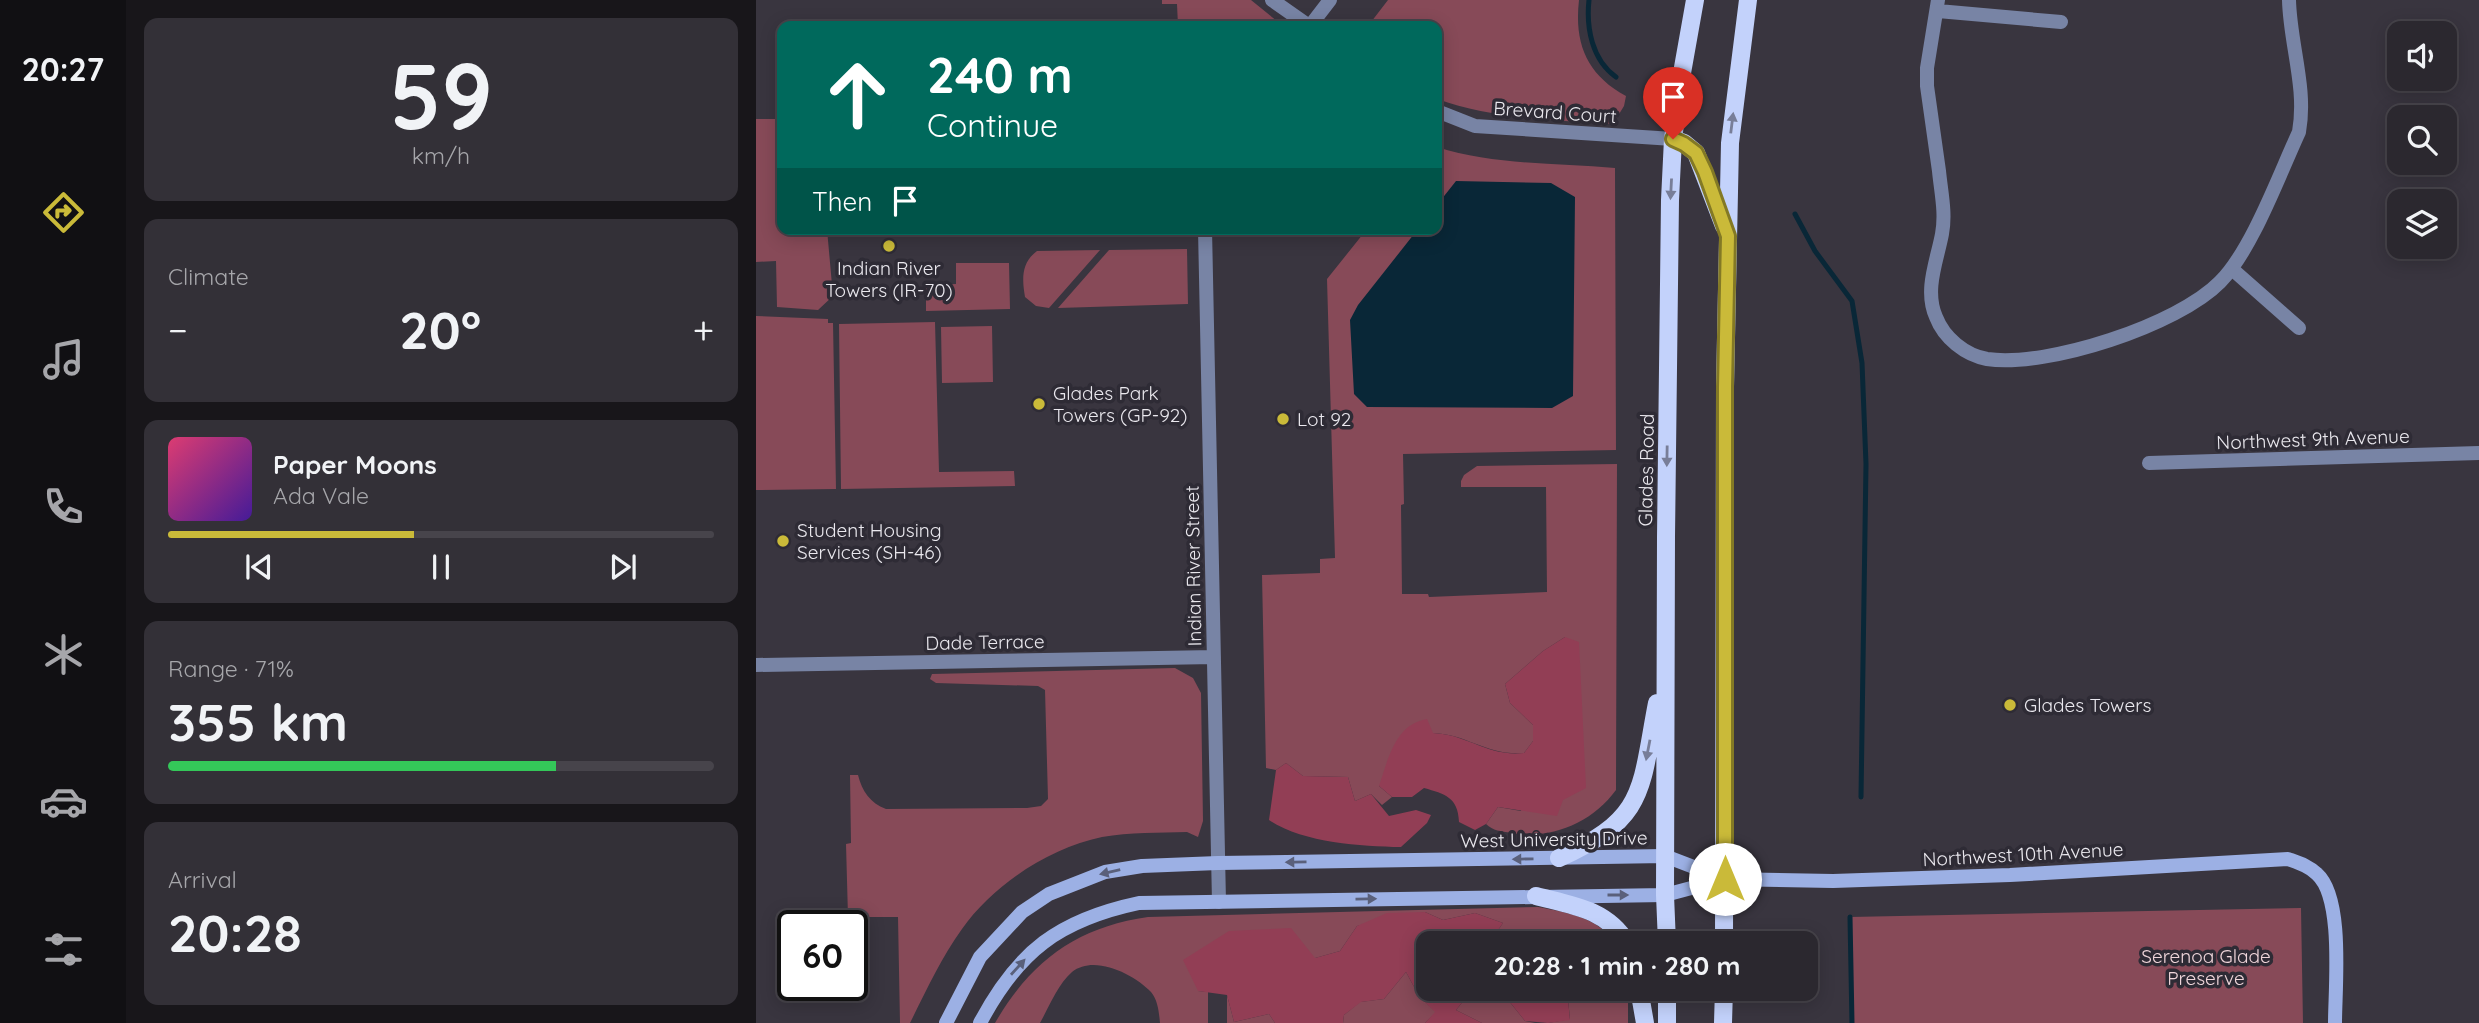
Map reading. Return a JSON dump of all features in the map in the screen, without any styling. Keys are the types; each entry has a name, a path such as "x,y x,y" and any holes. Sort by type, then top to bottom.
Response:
{"main road":[{"name":"Glades Road","path":"1666,931 1665,658 1670,200 1673,139 1695,0"},
{"path":"1724,931 1725,387 1730,143 1748,0"},
{"path":"1673,139 1696,153 1728,236"},
{"path":"1559,858 1590,844 1608,832 1624,816 1637,797 1642,785 1665,658"},
{"path":"1536,896 1595,912 1618,931"},
{"path":"1641,1001 1645,1023"},
{"path":"1667,1001 1667,1023"},
{"path":"1723,1023 1724,1001"}],"street":[{"path":"1272,0 1303,21"},
{"path":"1314,21 1330,0"},
{"path":"2062,22 1938,6 1927,68 1927,86 1944,215 1931,285 1931,301 1944,332 1955,344 1985,359 2038,357 2074,351 2109,340 2184,308 2207,294 2232,269 2248,243 2299,132 2302,96 2289,19 2289,0"},
{"name":"Brevard Court","path":"1442,113 1475,126 1673,139"},
{"name":"Indian River Street","path":"1205,235 1219,902"},
{"path":"2232,269 2299,328"},
{"name":"Northwest 9th Avenue","path":"2149,463 2479,453"},
{"name":"Dade Terrace","path":"756,665 1214,657"},
{"name":"West University Drive","path":"946,1023 980,957 1022,912 1049,894 1105,872 1142,866 1218,863 1665,856 1725,879"},
{"name":"Northwest 10th Avenue","path":"1725,879 1871,880 2288,859 2319,874 2329,889 2334,914 2334,1023"},
{"path":"980,1023 992,999 1016,966 1047,939 1074,923 1105,910 1139,903 1665,895 1725,879"}],"green space":[{"path":"1162,0 1251,0 1277,21 1178,21 1177,4 1162,4"},
{"path":"1388,0 1579,0 1579,31 1586,57 1602,78 1626,96 1624,106 1613,124 1502,115 1442,101 1442,21 1372,21"},
{"path":"756,119 777,119 777,235 828,235 833,296 818,310 777,307 776,261 756,262"},
{"path":"1442,148 1502,160 1615,168 1616,450 1403,454 1402,594 1428,594 1429,597 1547,592 1546,487 1461,487 1464,475 1477,466 1617,464 1616,790 1595,812 1570,826 1526,835 1504,832 1486,824 1498,807 1521,811 1565,637 1543,651 1505,684 1510,703 1533,725 1533,741 1524,753 1499,751 1445,734 1433,733 1379,786 1392,797 1382,805 1371,794 1355,801 1348,777 1303,776 1286,763 1276,770 1266,768 1262,575 1320,573 1320,559 1335,558 1327,279 1362,235 1442,235"},
{"path":"1187,249 1188,304 1058,308 1109,250"},
{"path":"1100,250 1049,308 1036,306 1025,297 1025,266 1037,251"},
{"path":"956,263 1009,263 1010,309 926,311 926,285 956,284"},
{"path":"756,316 828,319 828,323 833,323 836,489 756,490"},
{"path":"935,322 939,472 1014,471 1015,486 841,489 839,324"},
{"path":"992,326 993,382 942,383 941,327"},
{"path":"1175,668 1193,678 1201,693 1203,821 1198,837 1187,832 1134,833 1082,842 1043,859 1006,883 962,929 947,951 910,1023 900,1023 898,917 868,917 868,910 848,910 846,844 851,843 850,775 858,775 868,796 886,809 1027,808 1041,806 1048,799 1045,690 1038,686 936,683 930,679 932,674"},
{"path":"1538,907 1581,917 1605,931 1497,931 1503,923 1475,913 1443,920 1425,912 1357,926 1340,951 1198,991 1208,992 1208,1023 1160,1023 1155,999 1144,985 1113,968 1091,965 1081,967 1067,977 1040,1023 995,1023 1024,982 1058,950 1099,929 1148,917"},
{"name":"Serenoa Glade Preserve","path":"2301,908 2303,1023 1852,1023 1850,917"},
{"path":"1406,972 1416,990 1416,1001 1424,1001 1436,1012 1425,1023 1343,1023 1344,1015 1360,1002 1384,999"},
{"path":"1227,995 1234,1022 1269,1014 1275,1023 1227,1023"},
{"path":"1463,1001 1509,1001 1525,1021 1535,1023 1482,1023 1456,1010"},
{"path":"1568,1001 1628,1001 1628,1023 1548,1023 1570,1019"}],"shaded area":[{"path":"1565,637 1579,642 1586,788 1563,800 1557,816 1498,807 1486,824 1475,830 1459,822 1456,807 1444,795 1424,788 1412,797 1392,797 1379,786 1400,736 1416,722 1427,719 1433,733 1456,737 1499,752 1524,753 1533,741 1533,725 1510,703 1505,684 1543,651"},
{"path":"1286,763 1303,776 1348,777 1355,801 1371,794 1389,816 1416,810 1431,815 1427,823 1401,847 1333,842 1299,834 1269,820 1276,770"},
{"path":"1425,912 1443,920 1475,913 1503,923 1497,931 1416,931 1416,990 1406,972 1384,999 1361,1002 1344,1015 1343,1023 1275,1023 1269,1014 1234,1022 1227,995 1198,991 1183,960 1229,931 1291,928 1315,958 1340,951 1357,926 1387,913"},
{"path":"1424,1001 1463,1001 1456,1010 1482,1023 1425,1023 1435,1012"},
{"path":"1509,1001 1568,1001 1570,1020 1548,1023 1525,1021"}],"water":[{"path":"1456,181 1551,183 1575,197 1573,396 1552,408 1367,407 1354,394 1350,320 1358,305 1413,235 1442,235 1442,199"}],"waterway":[{"path":"1589,0 1592,43 1601,62 1616,77"},
{"path":"1795,214 1815,251 1852,301 1862,363 1866,464 1861,797"},
{"path":"1850,917 1852,1023"}],"place":[{"name":"Indian River Towers (IR-70)","path":"889,246"},
{"name":"Glades Park Towers (GP-92)","path":"1039,404"},
{"name":"Lot 92","path":"1283,419"},
{"name":"Student Housing Services (SH-46)","path":"783,541"},
{"name":"Glades Towers","path":"2010,705"}],"route":[{"path":"1673,139 1696,153 1728,236 1725,387 1725,879"}]}
